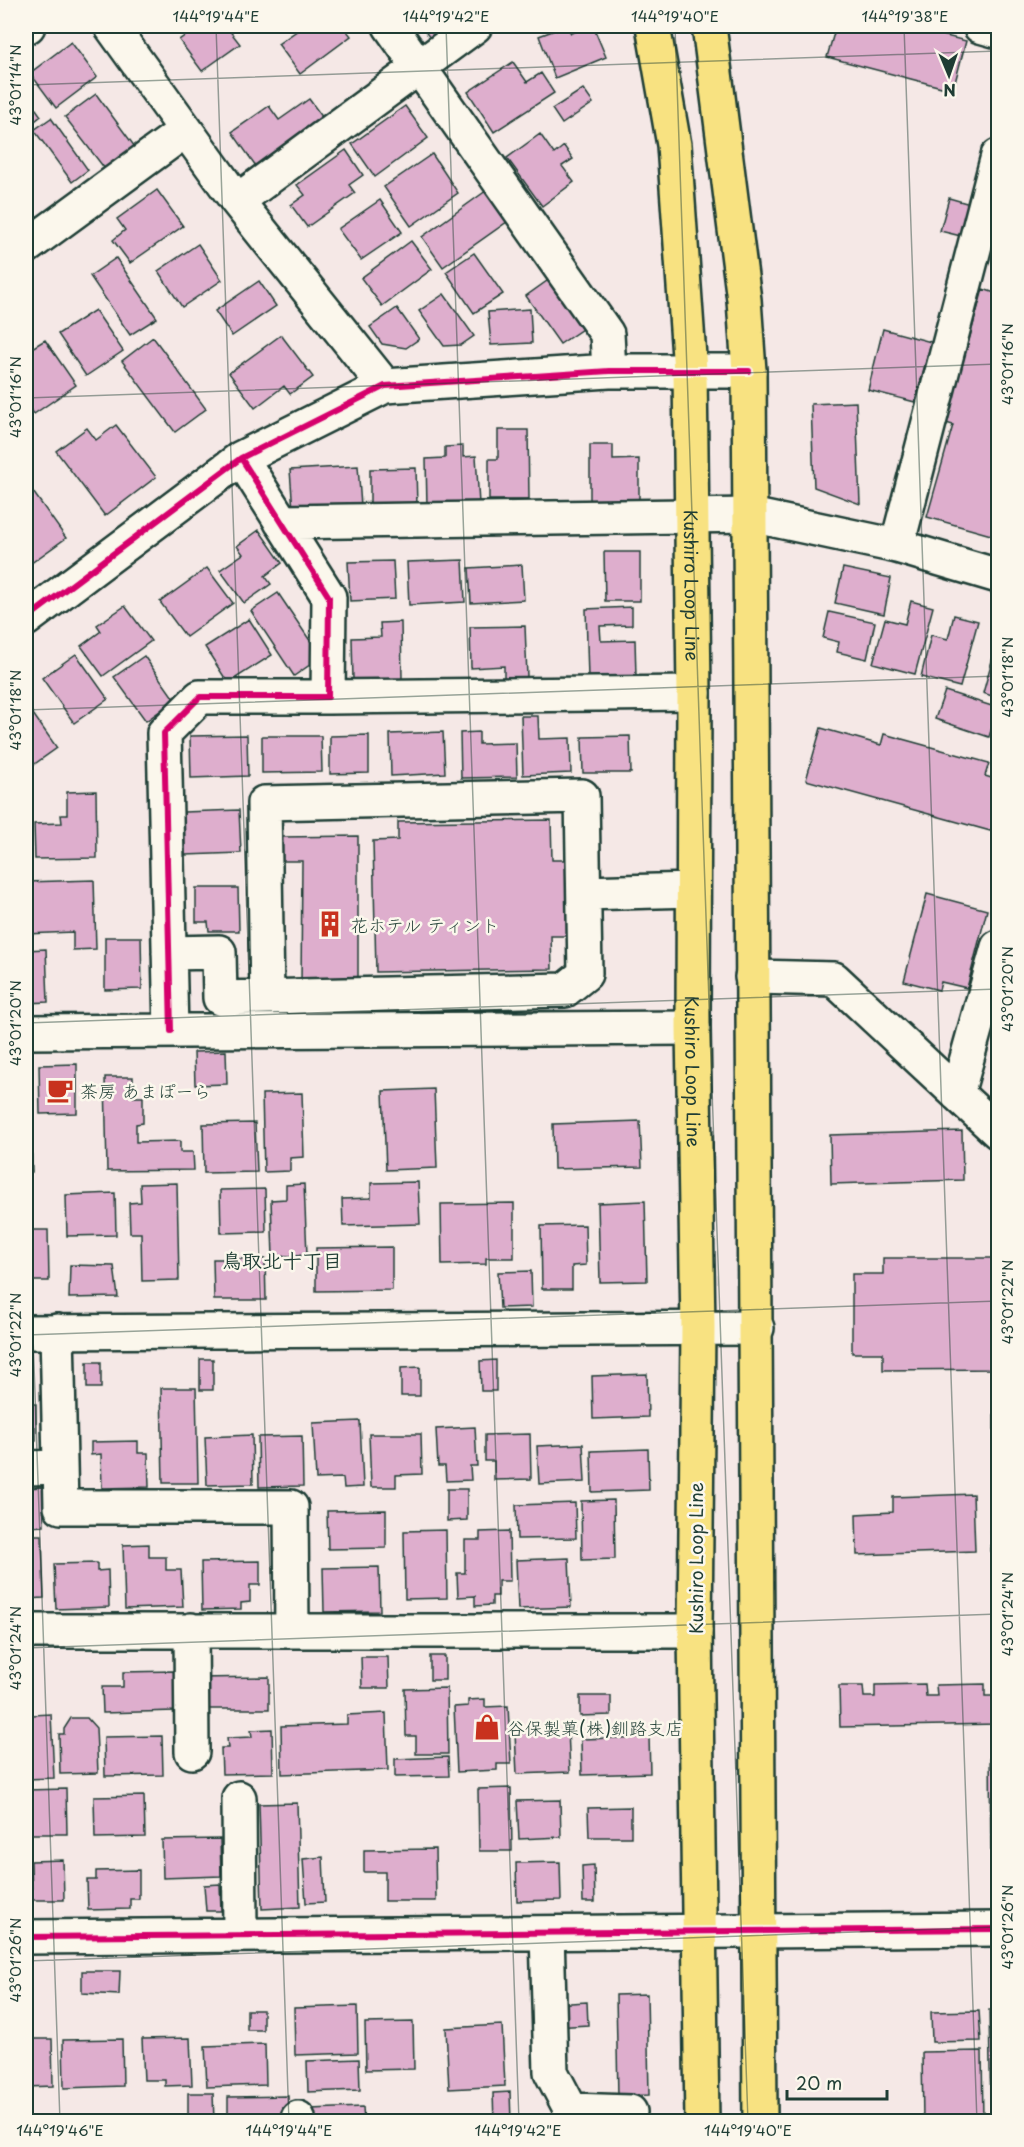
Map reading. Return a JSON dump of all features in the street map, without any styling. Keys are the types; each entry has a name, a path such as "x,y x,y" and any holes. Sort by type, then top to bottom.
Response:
{"main road":[{"name":"Kushiro Loop Line","path":"653,26 674,145 690,371 694,693 693,1028 698,1328 694,1631 702,2121"},
{"path":"709,26 744,300 749,371 752,976 757,1328 760,2121"}],"street":[{"path":"111,26 237,201 385,386"},
{"path":"390,26 607,334 609,371"},
{"path":"237,201 475,26"},
{"path":"980,26 999,31"},
{"path":"26,247 186,130"},
{"path":"897,546 999,156"},
{"path":"26,619 241,458 385,386 609,371 749,371"},
{"path":"241,458 329,597 328,696"},
{"path":"281,522 751,515 897,546 999,576"},
{"path":"171,1031 164,733 200,696 694,693"},
{"path":"169,953 219,952 220,998 267,997 565,990 585,974 582,796 264,803 267,997"},
{"path":"584,893 693,890"},
{"path":"957,1094 999,947"},
{"path":"752,976 834,979 999,1132"},
{"path":"26,1032 693,1028"},
{"path":"26,1332 757,1328"},
{"path":"57,1331 61,1507 291,1507 292,1629"},
{"path":"26,1468 60,1467"},
{"path":"26,1630 694,1631"},
{"path":"191,1630 192,1752"},
{"path":"239,1798 240,1935"},
{"path":"26,1937 999,1929"},
{"path":"547,1933 551,2072 571,2110 630,2112"}],"building":[{"path":"199,26 226,26 240,44 202,71 179,40"},
{"path":"304,26 343,26 351,36 300,74 278,44"},
{"path":"421,26 455,26 433,42"},
{"path":"566,26 571,33 593,26 606,57 555,78 539,36"},
{"path":"836,26 906,26 966,41 953,90 827,57"},
{"path":"71,42 97,77 56,108 30,73"},
{"path":"513,62 527,82 541,73 554,93 494,132 468,92"},
{"path":"583,89 593,103 562,124 552,109"},
{"path":"96,94 135,147 105,169 65,117"},
{"path":"26,95 41,116 26,128"},
{"path":"309,99 326,122 258,169 232,132 269,106 279,120"},
{"path":"405,106 428,138 375,177 352,144"},
{"path":"51,118 88,170 72,182 34,130"},
{"path":"540,134 554,154 564,146 573,159 562,166 574,182 542,206 507,158"},
{"path":"346,150 363,175 349,185 355,193 307,227 291,205 305,195 297,185"},
{"path":"432,154 458,193 411,226 384,187"},
{"path":"490,188 511,219 443,267 422,237"},
{"path":"157,190 183,226 130,263 113,240 125,230 117,219"},
{"path":"949,198 970,204 961,236 940,231"},
{"path":"380,200 402,232 361,260 338,229"},
{"path":"411,241 432,269 382,306 361,278"},
{"path":"198,244 222,280 182,307 158,271"},
{"path":"474,253 503,294 474,313 446,272"},
{"path":"116,258 157,318 130,335 90,276"},
{"path":"554,276 588,325 560,344 526,296"},
{"path":"259,281 276,306 232,336 215,311"},
{"path":"983,289 998,294 998,537 927,517 953,425 946,423"},
{"path":"444,294 474,336 461,345 444,346 419,311"},
{"path":"397,308 419,339 406,348 382,344 370,327"},
{"path":"530,309 532,343 491,345 488,312"},
{"path":"95,310 123,351 86,376 58,334"},
{"path":"883,329 931,342 915,402 868,390"},
{"path":"281,335 313,377 290,394 284,386 255,408 229,373"},
{"path":"153,337 206,409 175,432 122,361"},
{"path":"45,340 76,385 34,414 26,401 26,343 32,348"},
{"path":"856,402 860,504 814,487 811,404"},
{"path":"116,425 156,477 105,516 56,451 87,428 96,440"},
{"path":"498,430 528,430 529,500 489,500 489,459 498,459"},
{"path":"590,445 613,445 613,460 639,459 639,503 590,504"},
{"path":"463,446 463,457 476,456 479,504 427,506 426,459 445,458 445,447"},
{"path":"358,466 361,506 293,510 290,470"},
{"path":"416,468 417,507 370,508 370,469"},
{"path":"26,482 66,538 27,566 26,563"},
{"path":"259,530 282,563 265,576 271,584 244,603 220,570 243,554 237,546"},
{"path":"604,552 640,552 640,601 605,601"},
{"path":"463,560 465,602 409,605 407,562"},
{"path":"393,561 395,599 350,601 348,562"},
{"path":"522,565 524,600 471,603 469,568"},
{"path":"207,568 233,603 186,637 160,602"},
{"path":"843,568 891,578 884,614 835,603"},
{"path":"278,593 321,657 294,676 251,611"},
{"path":"911,601 933,607 915,674 873,663 885,619 905,624"},
{"path":"125,606 151,641 103,676 81,646 101,631 97,625"},
{"path":"632,607 632,625 600,626 601,641 635,640 636,677 588,678 586,609"},
{"path":"829,612 875,622 867,659 837,652 839,642 823,638"},
{"path":"954,615 978,621 960,687 921,677 931,635 948,639"},
{"path":"249,619 272,655 228,683 205,647"},
{"path":"401,622 402,679 353,680 352,638 381,637 380,623"},
{"path":"525,626 527,677 504,678 504,666 471,668 470,627"},
{"path":"998,639 998,698 983,693"},
{"path":"76,654 108,699 74,723 42,678"},
{"path":"144,656 175,700 146,721 114,677"},
{"path":"945,691 998,708 989,737 935,719"},
{"path":"26,704 57,748 26,770"},
{"path":"521,716 538,716 539,739 570,738 571,773 523,775"},
{"path":"821,728 881,745 884,734 989,763 985,776 998,780 998,817 994,832 806,780"},
{"path":"443,732 445,773 391,776 390,734"},
{"path":"479,732 479,744 516,743 517,777 461,778 460,733"},
{"path":"247,735 248,776 191,778 190,736"},
{"path":"369,735 369,773 330,774 330,736"},
{"path":"262,736 321,736 322,772 262,773"},
{"path":"630,736 631,773 583,773 582,737"},
{"path":"96,791 97,858 35,859 34,824 62,823 61,815 67,815 67,792"},
{"path":"239,810 241,853 185,855 184,812"},
{"path":"551,820 552,860 571,860 572,936 551,936 552,969 376,972 373,841 398,840 398,822"},
{"name":"花ホテル ティント","path":"358,836 358,988 301,987 302,861 281,861 281,837"},
{"path":"94,880 96,949 73,950 73,932 26,934 26,882"},
{"path":"196,888 238,888 239,931 209,931 208,922 196,922"},
{"path":"927,894 987,910 967,988 941,982 939,990 904,981"},
{"path":"105,937 141,937 142,989 105,990"},
{"path":"46,949 48,1002 26,1003 26,950"},
{"path":"226,1051 227,1084 195,1085 194,1052"},
{"path":"77,1064 77,1113 40,1114 39,1065"},
{"path":"105,1077 133,1077 133,1097 143,1097 143,1123 136,1124 136,1142 180,1141 180,1152 193,1152 194,1170 107,1171"},
{"path":"434,1089 437,1168 386,1170 383,1091"},
{"path":"302,1093 304,1157 290,1158 290,1171 264,1172 262,1094"},
{"path":"640,1121 642,1167 554,1169 553,1124"},
{"path":"255,1123 257,1172 204,1173 203,1124"},
{"path":"26,1127 31,1127 32,1172 26,1172"},
{"path":"962,1131 963,1180 831,1184 830,1135"},
{"path":"418,1182 420,1224 343,1226 342,1199 371,1198 371,1183"},
{"path":"177,1183 179,1280 142,1281 141,1233 130,1233 129,1203 141,1202 140,1184"},
{"path":"304,1184 307,1255 273,1257 271,1200 286,1199 286,1185"},
{"path":"265,1189 266,1232 221,1233 220,1190"},
{"path":"115,1193 116,1235 67,1236 66,1195"},
{"path":"645,1201 647,1281 600,1282 598,1203"},
{"path":"514,1203 514,1258 486,1258 486,1264 442,1265 441,1204"},
{"path":"585,1225 586,1265 572,1266 572,1289 542,1289 541,1226"},
{"path":"26,1230 48,1230 49,1281 26,1281"},
{"path":"392,1247 392,1290 316,1291 316,1248"},
{"path":"883,1258 998,1258 998,1369 883,1370 883,1353 852,1353 852,1274 883,1274"},
{"path":"213,1259 265,1259 266,1300 214,1300"},
{"path":"70,1265 114,1266 118,1297 69,1298"},
{"path":"531,1271 532,1307 500,1308 498,1272"},
{"path":"200,1359 213,1359 213,1390 200,1390"},
{"path":"496,1360 496,1391 481,1391 480,1361"},
{"path":"87,1362 101,1362 101,1388 87,1388"},
{"path":"420,1367 420,1396 401,1396 401,1368"},
{"path":"647,1374 648,1417 593,1419 592,1376"},
{"path":"161,1388 196,1388 198,1483 163,1483"},
{"path":"994,1390 998,1390 998,1467 994,1467"},
{"path":"26,1404 36,1404 36,1440 26,1440"},
{"path":"360,1421 363,1487 344,1488 343,1478 316,1479 313,1423"},
{"path":"475,1427 477,1466 470,1466 471,1480 446,1481 445,1466 438,1466 436,1429"},
{"path":"369,1434 421,1434 422,1474 396,1475 396,1487 371,1487"},
{"path":"530,1434 531,1479 494,1480 494,1461 485,1461 485,1435"},
{"path":"252,1435 253,1484 207,1485 205,1437"},
{"path":"302,1436 303,1486 259,1487 258,1437"},
{"path":"138,1441 138,1453 148,1453 149,1487 102,1488 101,1454 91,1455 91,1442"},
{"path":"583,1444 585,1482 539,1484 537,1446"},
{"path":"648,1449 649,1490 592,1492 591,1451"},
{"path":"990,1473 998,1473 998,1557 991,1557"},
{"path":"43,1487 44,1526 26,1527 26,1488"},
{"path":"447,1489 467,1489 467,1520 447,1521"},
{"path":"973,1494 975,1551 857,1555 856,1514 893,1512 893,1497"},
{"path":"614,1500 615,1559 582,1560 581,1501"},
{"path":"575,1503 576,1538 517,1539 516,1505"},
{"path":"386,1510 386,1548 328,1549 327,1511"},
{"path":"446,1530 447,1598 405,1599 404,1531"},
{"path":"509,1531 510,1581 498,1581 498,1596 492,1596 492,1605 475,1606 475,1596 458,1597 457,1573 465,1573 465,1540 480,1540 480,1532"},
{"path":"26,1535 42,1535 44,1598 26,1599"},
{"path":"149,1544 149,1557 166,1557 166,1570 181,1570 183,1607 125,1609 123,1545"},
{"path":"569,1558 571,1607 518,1609 516,1560"},
{"path":"260,1561 260,1585 250,1585 250,1602 241,1603 241,1609 202,1610 201,1562"},
{"path":"97,1563 97,1571 108,1570 109,1607 56,1609 54,1564"},
{"path":"379,1567 380,1611 324,1612 323,1568"},
{"path":"430,1656 445,1656 445,1680 430,1680"},
{"path":"361,1657 388,1657 389,1688 362,1688"},
{"path":"174,1671 175,1711 103,1713 102,1687 123,1687 123,1672"},
{"path":"269,1677 269,1709 200,1709 200,1678"},
{"path":"925,1684 926,1696 937,1696 936,1685 985,1684 985,1696 998,1696 998,1724 840,1727 839,1686 863,1686 864,1697 875,1697 875,1685"},
{"path":"447,1688 448,1754 416,1754 416,1736 406,1736 405,1689"},
{"path":"580,1696 611,1696 611,1715 580,1716"},
{"path":"485,1699 485,1707 508,1706 511,1764 497,1764 497,1770 457,1772 454,1707 468,1706 468,1700"},
{"path":"26,1705 32,1705 32,1715 51,1714 54,1778 26,1779"},
{"path":"386,1713 388,1770 282,1774 281,1726 347,1724 347,1715"},
{"path":"71,1718 87,1718 96,1728 98,1773 60,1774 59,1734 64,1734 64,1729"},
{"path":"272,1729 273,1773 222,1774 221,1748 228,1748 227,1738 252,1737 251,1730"},
{"path":"568,1731 570,1772 517,1774 515,1733"},
{"path":"162,1736 163,1775 105,1776 104,1737"},
{"path":"649,1737 650,1773 582,1775 581,1739"},
{"path":"990,1742 998,1742 998,1882 991,1882"},
{"path":"448,1757 449,1776 395,1777 395,1759"},
{"path":"511,1788 512,1851 479,1851 478,1789"},
{"path":"66,1789 67,1834 31,1834 31,1818 26,1818 26,1790"},
{"path":"144,1796 145,1837 95,1838 94,1797"},
{"path":"560,1800 561,1837 519,1839 517,1801"},
{"path":"297,1803 300,1907 262,1909 259,1804"},
{"path":"631,1807 631,1837 589,1837 588,1808"},
{"path":"220,1839 221,1876 163,1878 162,1840"},
{"path":"435,1849 436,1901 385,1901 385,1872 364,1872 364,1850"},
{"path":"323,1857 325,1902 306,1903 303,1859"},
{"path":"63,1860 64,1900 32,1900 31,1861"},
{"path":"560,1862 561,1900 517,1901 516,1863"},
{"path":"594,1865 595,1902 583,1902 582,1866"},
{"path":"139,1870 139,1899 130,1899 130,1909 88,1910 87,1880 96,1880 96,1871"},
{"path":"220,1884 221,1911 206,1911 204,1885"},
{"path":"82,1971 120,1971 119,1995 82,1993"},
{"path":"647,1994 649,2095 618,2096 616,1995"},
{"path":"587,2002 588,2025 555,2027 554,2004"},
{"path":"357,2006 358,2053 295,2055 294,2008"},
{"path":"247,2010 263,2010 263,2030 247,2030"},
{"path":"989,2010 998,2010 998,2122 991,2122"},
{"path":"979,2011 981,2041 932,2042 931,2012"},
{"path":"413,2022 414,2069 366,2070 365,2023"},
{"path":"502,2025 505,2086 449,2089 446,2028"},
{"path":"190,2038 192,2085 165,2086 165,2080 144,2080 142,2039"},
{"path":"26,2039 52,2039 53,2086 26,2087"},
{"path":"122,2039 123,2086 64,2088 63,2040"},
{"path":"265,2044 266,2085 207,2087 205,2046"},
{"path":"982,2051 983,2122 923,2122 922,2052"},
{"path":"359,2059 360,2090 308,2092 307,2061"},
{"path":"510,2092 511,2122 494,2122 493,2093"},
{"path":"188,2093 213,2093 214,2122 188,2122"},
{"path":"288,2096 289,2122 228,2122 228,2097"},
{"path":"363,2107 364,2122 310,2122 310,2109"}],"cycle path":[{"path":"26,619 241,458 385,386 609,371 749,371"},
{"path":"171,1031 164,733 200,697 328,697 329,597 241,458"},
{"path":"26,1937 998,1929"}],"place":[{"name":"花ホテル ティント","path":"330,924"},
{"name":"茶房 あまぽーら","path":"60,1090"},
{"name":"谷保製菓(株)釧路支店","path":"487,1727"}],"district":[{"name":"鳥取北十丁目","path":"282,1260"}]}
